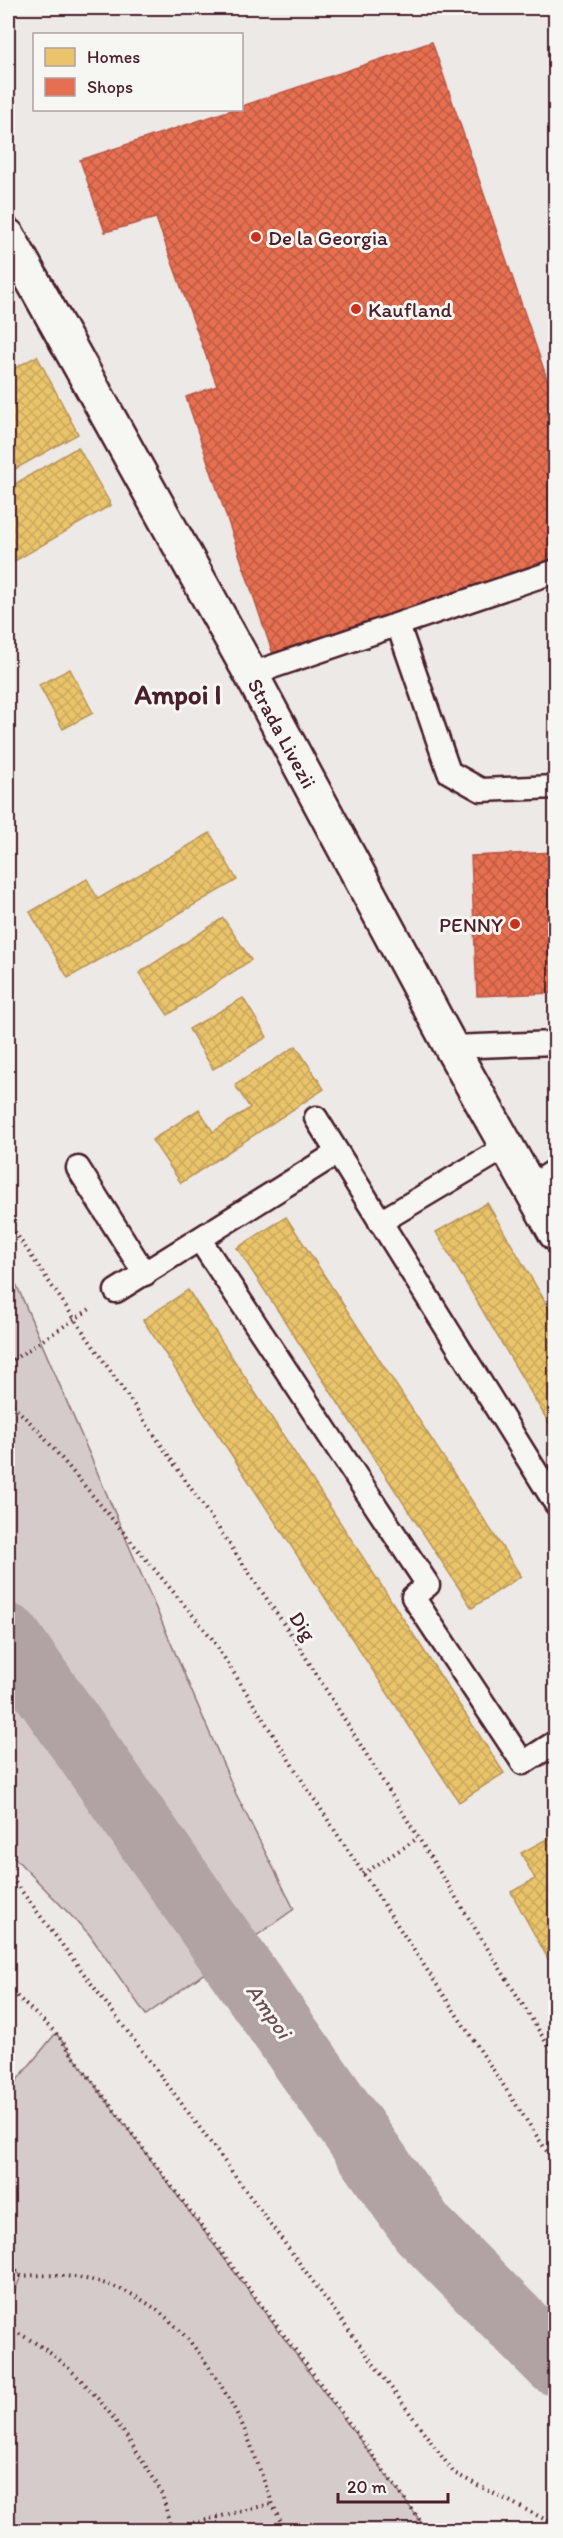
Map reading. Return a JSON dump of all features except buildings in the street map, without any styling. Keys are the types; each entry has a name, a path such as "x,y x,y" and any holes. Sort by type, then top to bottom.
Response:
{"street":[{"name":"Strada Livezii","path":"10,247 251,674 506,1147 542,1179 555,1234"}],"lane":[{"path":"251,674 555,571"},
{"path":"398,625 449,772 481,790 555,787"},
{"path":"451,1047 555,1043"},
{"path":"316,1118 555,1504"},
{"path":"380,1222 506,1147"},
{"path":"116,1291 337,1153"},
{"path":"78,1167 145,1274"},
{"path":"200,1240 428,1585 413,1597 523,1763 555,1742"}],"path":[{"name":"Dig","path":"8,1222 293,1637 555,2058"},
{"path":"8,1363 74,1319"},
{"path":"8,1401 37,1429 211,1637 363,1874 555,2165"},
{"path":"363,1874 418,1838"},
{"path":"8,1873 181,2102 454,2473 555,2525"},
{"path":"8,1988 63,2043 304,2362 427,2530"},
{"path":"8,2262 21,2276 74,2275 115,2285 158,2310 192,2342 236,2413 271,2504 285,2530"},
{"path":"8,2329 25,2336 54,2357 87,2386 122,2429 162,2494 170,2529"},
{"path":"164,2530 271,2504"}],"shaded area":[{"path":"8,1274 17,1286 236,1794 294,1909 146,2015 89,1934 8,1851"},
{"path":"56,2033 427,2530 8,2530 8,2308 21,2276 8,2262 8,2091"},
{"path":"8,2262 21,2276 8,2320"}],"waterway":[{"name":"Ampoi","path":"8,1637 423,2229 556,2363"}],"place":[{"name":"De la Georgia","path":"256,237"},
{"name":"Kaufland","path":"356,309"},
{"name":"PENNY","path":"515,924"}],"district":[{"name":"Ampoi I","path":"178,694"}]}
